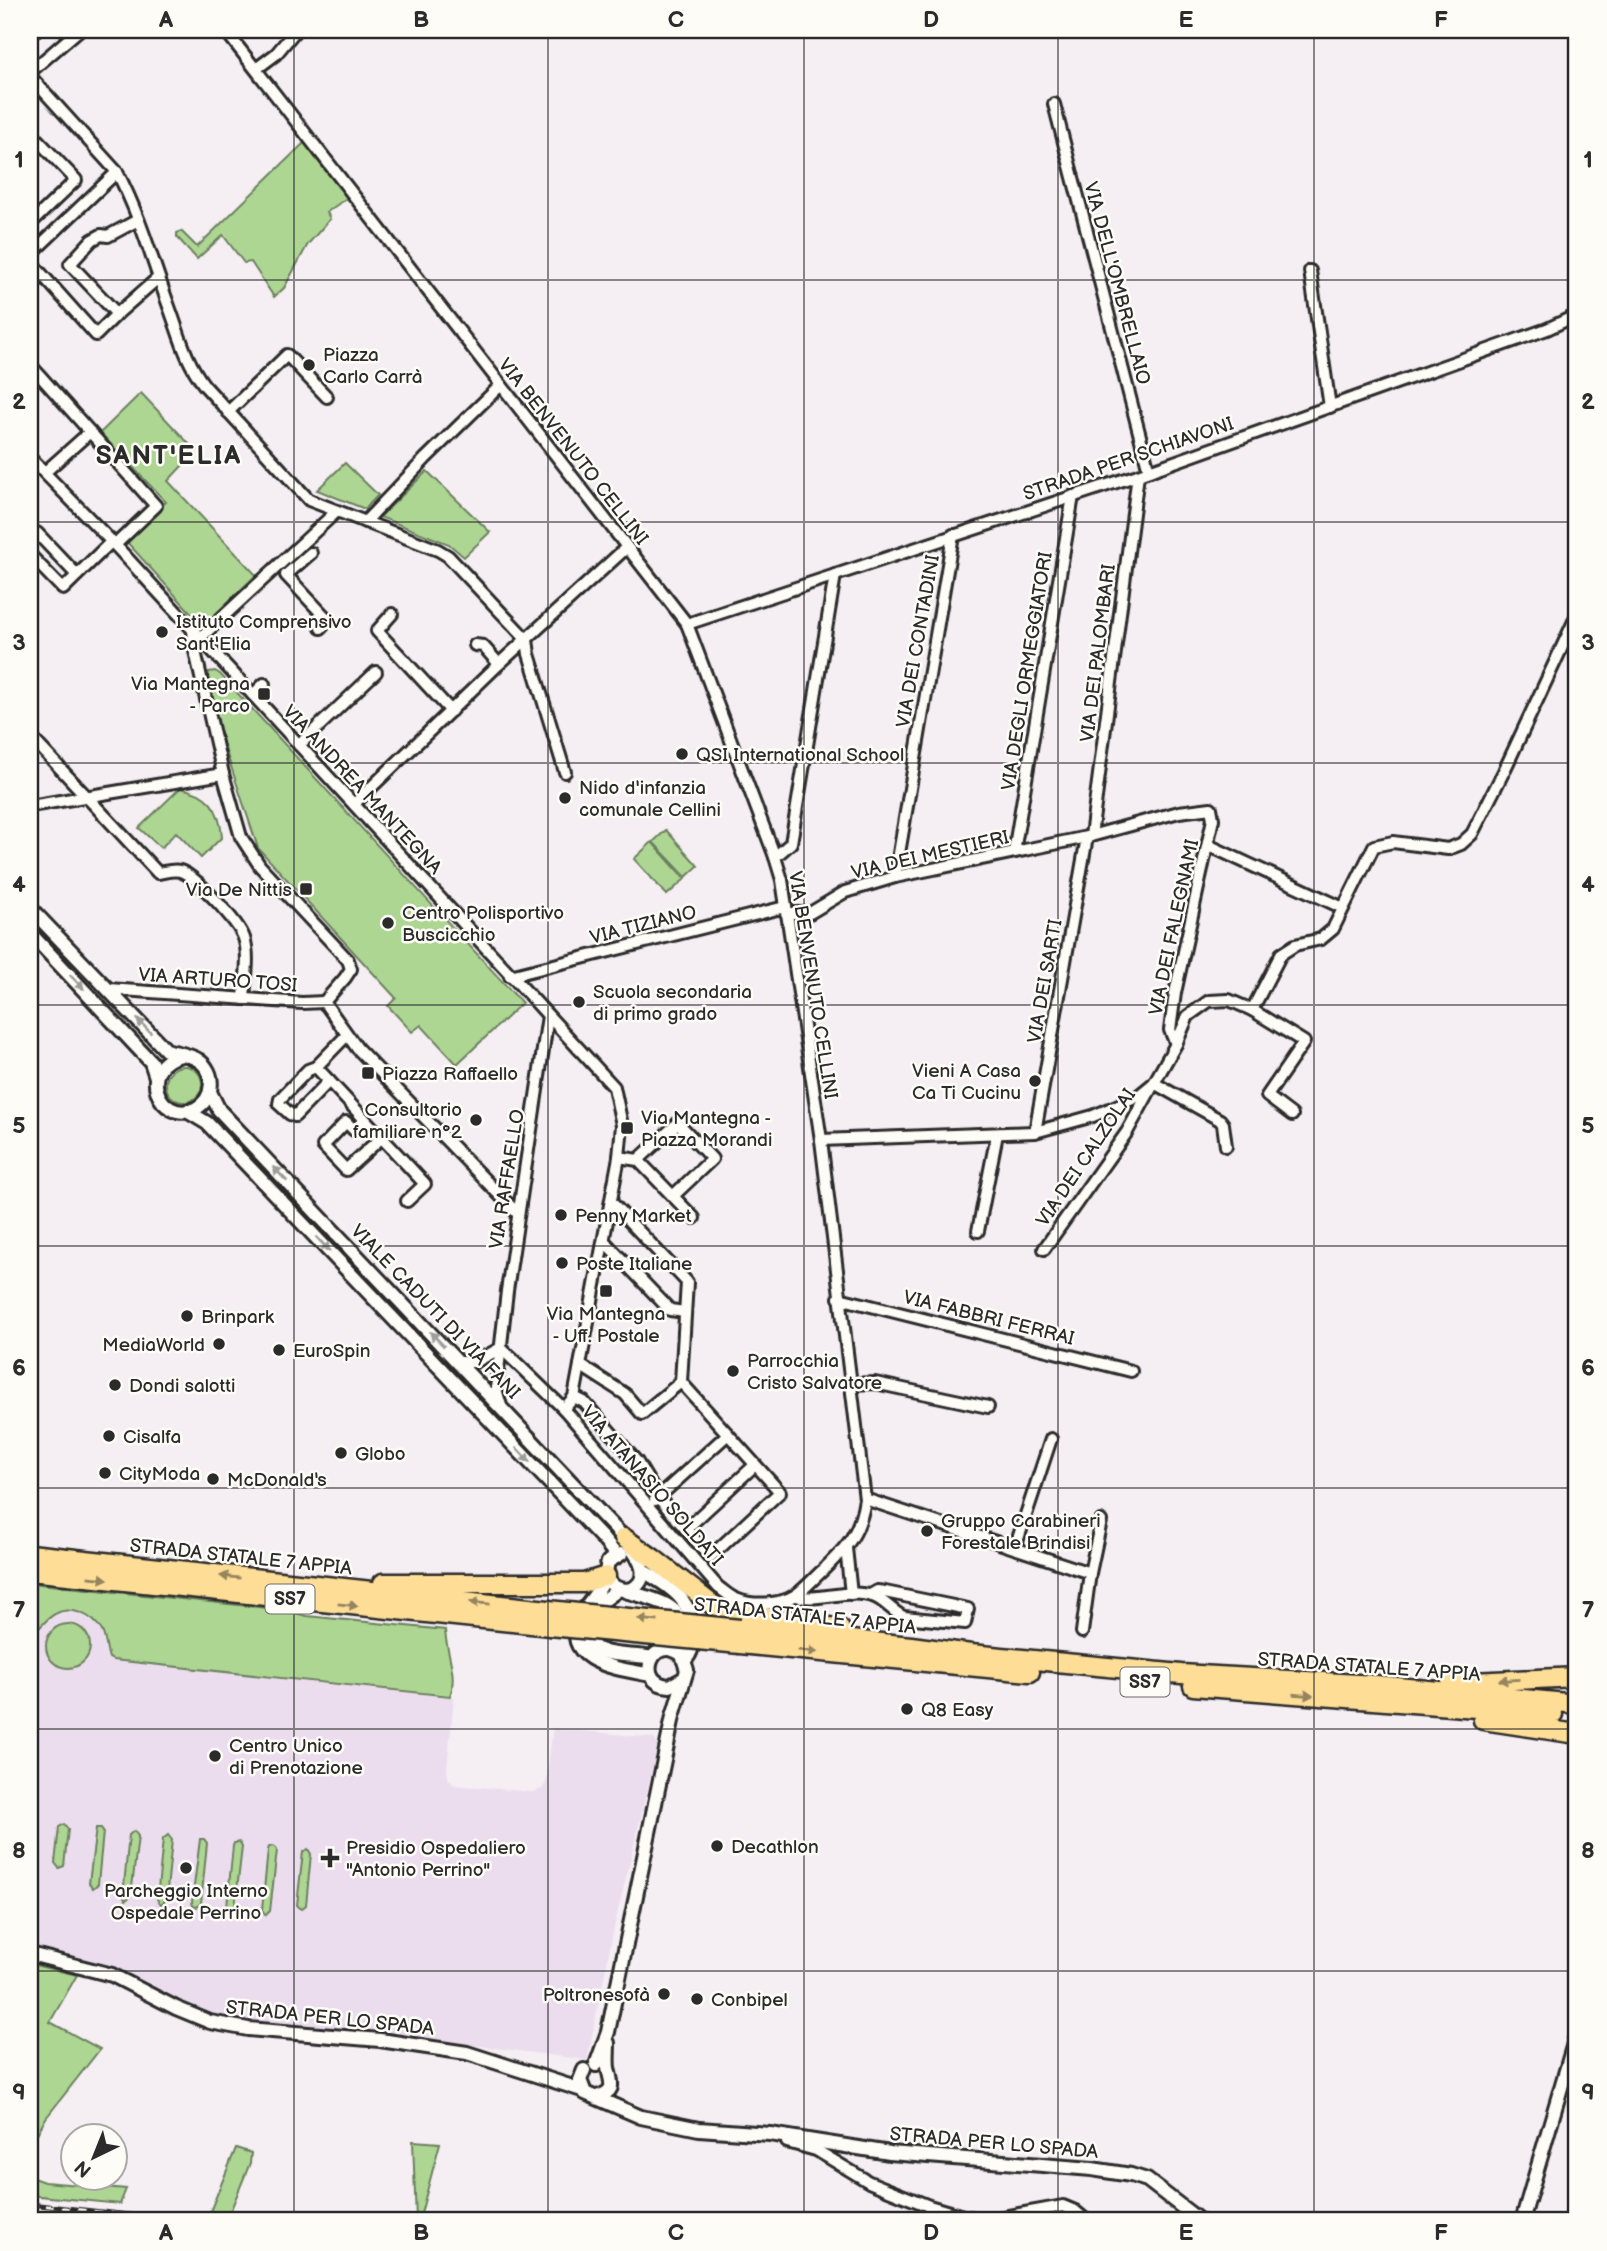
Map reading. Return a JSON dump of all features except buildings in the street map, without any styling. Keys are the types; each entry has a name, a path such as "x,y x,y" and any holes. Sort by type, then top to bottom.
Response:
{"highway":[{"path":"625,1538 643,1562 713,1605 734,1613 803,1622 901,1641 911,1646"},
{"name":"STRADA STATALE 7 APPIA","path":"30,1554 294,1584 549,1618"},
{"name":"STRADA STATALE 7 APPIA","path":"30,1571 740,1637 999,1669 1338,1697 1550,1708 1577,1704"},
{"path":"294,1584 616,1585"},
{"name":"STRADA STATALE 7 APPIA","path":"740,1637 911,1646 1181,1674 1376,1685 1550,1708 1577,1716"},
{"path":"1376,1685 1577,1677"},
{"path":"1338,1697 1397,1711 1577,1734"}],"street":[{"path":"79,30 30,74 117,172 138,220 190,366 228,412 309,500 449,556 527,640 565,772"},
{"name":"VIA BENVENUTO CELLINI","path":"225,30 687,624 775,856 782,880 821,1140 865,1499 862,1519 854,1538 795,1596"},
{"path":"256,69 276,54 296,30"},
{"name":"VIA DELL'OMBRELLAIO","path":"1054,104 1149,471"},
{"path":"30,132 76,180 30,224"},
{"path":"30,255 117,172"},
{"path":"117,314 70,264 92,240 101,235 108,236 138,220"},
{"path":"30,261 96,335 158,278"},
{"path":"1310,271 1330,407"},
{"name":"STRADA PER SCHIAVONI","path":"687,624 1138,475 1547,329 1577,315"},
{"path":"228,412 287,355 327,397"},
{"path":"30,555 62,589 156,506 34,369"},
{"path":"365,522 501,385"},
{"path":"45,472 90,432"},
{"name":"VIA ANDREA MANTEGNA","path":"30,458 114,543 614,1087 622,1125 618,1157 574,1397 564,1409"},
{"name":"VIA DEI PALOMBARI","path":"1089,836 1138,475"},
{"name":"VIA DEGLI ORMEGGIATORI","path":"1014,852 1073,496"},
{"path":"337,511 196,634 195,651 223,774 241,837 247,847 260,866 348,960 351,968 324,1002 357,1048 518,1214"},
{"path":"30,539 37,533 78,575"},
{"name":"VIA DEI CONTADINI","path":"895,877 953,535"},
{"path":"354,804 499,664 626,548"},
{"path":"311,553 286,575 328,620 321,628"},
{"path":"775,856 790,843 835,575"},
{"path":"392,614 377,631 451,711"},
{"path":"1252,1010 1281,954 1295,944 1321,939 1333,929 1374,846 1393,842 1448,849 1461,844 1472,834 1577,615"},
{"path":"475,645 483,646 499,664"},
{"path":"299,745 376,672"},
{"path":"253,695 264,684"},
{"path":"30,736 158,873 178,870 193,877 239,929 245,940 246,952 244,999"},
{"path":"30,806 223,774"},
{"name":"VIA DEI FALEGNAMI","path":"821,1140 1035,1132 1093,1116 1137,1097 1154,1083 1176,1044 1170,1030 1175,993 1208,845 1213,818 1211,808 1179,813 1089,836"},
{"name":"VIA DEI MESTIERI","path":"786,910 810,913 845,892 895,877 1089,836"},
{"name":"VIA DEI SARTI","path":"1035,1132 1089,836"},
{"path":"1208,845 1343,908"},
{"name":"VIALE CADUTI DI VIA FANI","path":"30,908 166,1050 199,1060 206,1067 210,1074 210,1092 219,1110 625,1538"},
{"name":"VIA TIZIANO","path":"510,976 786,910"},
{"name":"VIALE CADUTI DI VIA FANI","path":"30,933 151,1062 157,1093 162,1101 207,1123 616,1555"},
{"name":"VIA ARTURO TOSI","path":"109,989 302,1003 324,1002"},
{"path":"1176,1044 1188,1016 1209,1001 1229,1000 1252,1010 1304,1042 1267,1096 1292,1115"},
{"name":"VIA RAFFAELLO","path":"501,1406 496,1389 507,1292 548,1016"},
{"path":"329,1081 295,1116 279,1104 308,1070 316,1067 347,1035"},
{"path":"156,1077 166,1062 182,1055"},
{"path":"316,1067 425,1184 407,1201"},
{"path":"1154,1083 1220,1120 1226,1146"},
{"name":"VIA DEI CALZOLAI","path":"1044,1249 1127,1132 1154,1083"},
{"path":"187,1111 201,1105 210,1092"},
{"path":"365,1119 354,1130 346,1122 323,1146 346,1170 382,1137"},
{"path":"638,1160 678,1123 712,1159 673,1196"},
{"path":"978,1231 997,1134"},
{"path":"618,1157 638,1160 694,1218"},
{"path":"611,1202 687,1282 681,1382 755,1465 686,1529"},
{"path":"604,1241 670,1310 685,1312"},
{"name":"VIA FABBRI FERRAI","path":"839,1298 1131,1371"},
{"path":"459,1362 475,1362 501,1348"},
{"name":"VIA ATANASIO SOLDATI","path":"501,1348 564,1409 718,1587 737,1600 759,1604 782,1602 795,1596"},
{"path":"580,1365 625,1394 642,1414 681,1382"},
{"path":"849,1384 875,1383 988,1406"},
{"name":"VIA ATANASIO SOLDATI","path":"574,1397 584,1402 638,1462 658,1497 710,1557 780,1492 755,1465"},
{"path":"647,1507 727,1434"},
{"path":"1015,1548 1051,1439"},
{"path":"865,1499 1090,1573"},
{"path":"1083,1633 1090,1573 1101,1521"},
{"path":"846,1548 851,1594"},
{"path":"616,1585 608,1562 622,1553 643,1562 691,1612 694,1627 692,1646 690,1655 685,1660"},
{"path":"643,1562 642,1577 636,1587 616,1585 581,1616 578,1643 592,1660 651,1675"},
{"path":"616,1585 675,1609 683,1626 679,1641 672,1649"},
{"path":"616,1585 587,1616 586,1638 591,1646 600,1651 652,1658"},
{"path":"795,1596 806,1599 851,1594 870,1595 904,1617 965,1623 968,1609 885,1592 877,1591 870,1595"},
{"path":"683,1679 675,1685 659,1684 649,1669 652,1658 660,1650 672,1649 682,1655 687,1670 673,1716 608,2032 596,2069 580,2080 582,2090 589,2096 641,2117 699,2129 770,2134 775,2138 816,2150 869,2182 929,2206 963,2216 986,2220 1063,2206 1075,2211 1087,2221"},
{"path":"665,1686 673,1716"},
{"name":"STRADA PER LO SPADA","path":"30,1954 112,1975 184,2012 210,2022 248,2029 380,2040 467,2053 582,2090"},
{"path":"1577,1973 1577,1982"},
{"path":"1522,2221 1577,2033"},
{"path":"552,2081 596,2069"},
{"path":"596,2069 612,2081 606,2094 597,2097"},
{"path":"611,2086 629,2111"},
{"name":"STRADA PER LO SPADA","path":"770,2134 890,2153 1092,2169 1131,2175 1147,2180 1200,2221"}],"shaded area":[{"name":"Presidio Ospedaliero \"Antonio Perrino\"","path":"70,1611 94,1622 101,1631 108,1658 113,1661 454,1697 447,1769 448,1778 454,1785 533,1792 542,1789 546,1783 553,1728 654,1738 658,1746 615,1923 587,2060 359,2030 227,2018 170,1999 122,1971 90,1960 30,1946 30,1636 53,1615"}],"green space":[{"path":"305,142 348,197 327,212 330,219 308,244 284,288 274,297 251,262 244,263 223,235 197,259 177,237 177,233 181,231 197,247"},
{"path":"141,393 196,451 168,481 256,575 203,626 126,541 166,502 100,433"},
{"path":"345,463 378,495 365,509 317,490"},
{"path":"427,471 490,532 464,557 449,544 380,517"},
{"name":"Centro Polisportivo Buscicchio","path":"215,671 522,1003 457,1064 421,1025 412,1032 388,1006 396,998 258,848 214,715 207,681 209,672"},
{"path":"180,788 205,798 219,818 222,837 201,858 176,832 161,848 139,828"},
{"path":"666,830 698,866 686,877 653,842"},
{"path":"652,842 685,879 667,895 634,859"},
{"path":"184,1066 197,1071 202,1084 197,1097 184,1102 171,1097 166,1084 171,1071"},
{"path":"30,1583 267,1608 271,1613 273,1608 307,1616 445,1630 453,1680 450,1696 113,1660 109,1658 98,1625 75,1611 55,1614 30,1635"},
{"path":"68,1624 84,1630 90,1646 84,1662 68,1668 52,1662 46,1646 52,1630"},
{"path":"64,1824 68,1829 64,1866 59,1868 55,1863 59,1827"},
{"path":"96,1828 101,1828 103,1832 98,1884 93,1888 89,1883"},
{"path":"134,1831 138,1836 131,1896 126,1900 123,1895 129,1835"},
{"path":"168,1835 172,1840 166,1900 161,1904 157,1899 163,1839"},
{"path":"200,1839 207,1843 201,1903 197,1907 193,1906 192,1902"},
{"path":"239,1842 242,1847 235,1907 230,1911 227,1906 233,1846"},
{"path":"274,1846 277,1850 270,1911 266,1915 262,1910 268,1850"},
{"path":"308,1849 311,1854 306,1905 301,1909 297,1905 303,1852"},
{"path":"30,1964 77,1975 50,2022 100,2049 46,2118 30,2146"},
{"path":"413,2141 440,2143 419,2221 416,2221"},
{"path":"236,2148 251,2153 250,2163 228,2217 209,2214"},
{"path":"30,2177 60,2183 60,2192 125,2192 120,2204 30,2195"}],"railway":[{"path":"30,2204 183,2221"},
{"path":"30,2215 87,2221"}],"place":[{"name":"Piazza Carlo Carrà","path":"309,365"},
{"name":"Istituto Comprensivo Sant'Elia","path":"162,632"},
{"name":"Via Mantegna - Parco","path":"264,694"},
{"name":"QSI International School","path":"682,754"},
{"name":"Nido d'infanzia comunale Cellini","path":"565,798"},
{"name":"Via De Nittis","path":"306,889"},
{"name":"Centro Polisportivo Buscicchio","path":"388,923"},
{"name":"Scuola secondaria di primo grado","path":"579,1002"},
{"name":"Piazza Raffaello","path":"368,1073"},
{"name":"Vieni A Casa Ca Ti Cucinu","path":"1035,1081"},
{"name":"Consultorio familiare n°2","path":"476,1120"},
{"name":"Via Mantegna - Piazza Morandi","path":"627,1128"},
{"name":"Penny Market","path":"561,1215"},
{"name":"Poste Italiane","path":"562,1263"},
{"name":"Via Mantegna - Uff. Postale","path":"606,1291"},
{"name":"Brinpark","path":"187,1316"},
{"name":"MediaWorld","path":"219,1344"},
{"name":"EuroSpin","path":"279,1350"},
{"name":"Parrocchia Cristo Salvatore","path":"733,1371"},
{"name":"Dondi salotti","path":"115,1385"},
{"name":"Cisalfa","path":"109,1436"},
{"name":"Globo","path":"341,1453"},
{"name":"CityModa","path":"105,1473"},
{"name":"McDonald's","path":"213,1479"},
{"name":"Gruppo Carabineri Forestale Brindisi","path":"927,1531"},
{"name":"Q8 Easy","path":"907,1709"},
{"name":"Centro Unico di Prenotazione","path":"215,1756"},
{"name":"Decathlon","path":"717,1846"},
{"name":"Presidio Ospedaliero \"Antonio Perrino\"","path":"330,1858"},
{"name":"Parcheggio Interno Ospedale Perrino","path":"186,1868"},
{"name":"Poltronesofà","path":"664,1994"},
{"name":"Conbipel","path":"697,1999"}],"district":[{"name":"SANT'ELIA","path":"169,455"}]}
